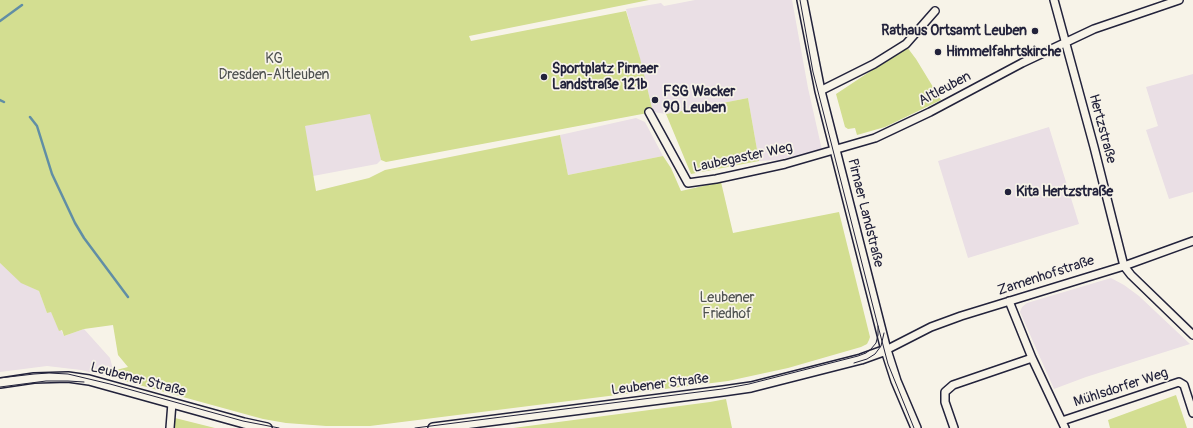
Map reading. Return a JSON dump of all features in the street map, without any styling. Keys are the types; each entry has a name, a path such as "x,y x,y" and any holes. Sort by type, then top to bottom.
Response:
{"street":[{"name":"Pirnaer Landstraße","path":"802,0 820,91 886,350 896,381 916,428"},
{"name":"Hertzstraße","path":"1054,0 1124,266"},
{"name":"Altleuben","path":"835,150 875,138 899,128 1022,63 1094,29 1179,0"},
{"path":"820,91 874,64 906,44 935,10"},
{"name":"Laubegaster Weg","path":"649,112 688,183 716,179 785,164 835,150"},
{"name":"Zamenhofstraße","path":"886,350 931,327 1009,301 1124,266 1193,240"},
{"path":"1124,266 1131,275 1193,335"},
{"path":"1009,301 1032,358 1065,428"},
{"name":"Leubener Straße","path":"433,428 751,387 861,359 886,350"},
{"path":"954,428 945,402 945,392 953,385 1032,358"},
{"name":"Leubener Straße","path":"0,383 34,378 68,377 89,380 267,428"},
{"name":"Mühlsdorfer Weg","path":"1062,421 1179,382 1184,385 1193,412"},
{"path":"170,428 172,403"}],"shaded area":[{"path":"695,0 792,0 808,88 822,150 778,160 759,161 748,98 666,114 653,112 626,9 661,3 664,6"},
{"path":"1193,74 1193,192 1169,199 1146,130 1158,126 1146,87"},
{"path":"370,113 381,160 377,164 313,176 304,126"},
{"path":"636,118 645,122 663,156 568,175 560,135"},
{"name":"Kita Hertzstraße","path":"1049,127 1079,224 968,258 938,161"},
{"path":"0,263 21,282 39,291 47,313 51,311 59,330 61,330 64,336 84,329 110,358 114,373 104,376 81,370 47,366 0,372"},
{"path":"1111,278 1139,296 1190,344 1086,377 1054,389 1020,312 1022,307 1027,303"}],"green space":[{"path":"0,0 649,0 469,36 471,41 626,11 640,58 653,112 386,162 381,160 370,114 305,126 316,191 369,178 385,170 560,135 568,175 663,156 671,168 681,191 721,182 733,233 839,212 870,337 869,340 867,344 861,347 788,368 728,381 370,426 326,426 286,423 263,419 121,380 116,370 128,367 118,355 113,325 84,329 64,336 62,330 59,331 51,312 47,313 39,291 21,283 0,263"},
{"path":"907,47 941,100 885,127 857,135 855,128 848,129 845,127 836,94"},
{"path":"748,98 759,161 691,174 666,114"},
{"path":"1176,395 1187,428 1110,428 1108,420"},
{"path":"726,399 732,428 513,428 710,402"},
{"path":"167,416 215,428 167,428"}],"waterway":[{"path":"0,21 22,5"},
{"path":"0,100 4,102"},
{"path":"30,117 37,126 52,174 75,223 84,238 128,297"}],"tram line":[{"path":"800,0 813,72 888,364 914,428"},
{"path":"415,428 722,389 749,384 866,353 876,343 878,326"},
{"path":"854,363 867,359 875,354 881,346 884,333"},
{"path":"0,378 49,373 68,374 110,384 243,421 279,428"},
{"path":"0,387 46,381 84,382"}],"place":[{"name":"Rathaus Ortsamt Leuben","path":"1035,31"},
{"name":"Himmelfahrtskirche","path":"938,52"},
{"name":"Sportplatz Pirnaer Landstraße 121b","path":"544,77"},
{"name":"FSG Wacker 90 Leuben","path":"655,100"},
{"name":"Kita Hertzstraße","path":"1008,192"}],"park label":[{"name":"KG Dresden-Altleuben","path":"274,68"},
{"name":"Leubener Friedhof","path":"727,306"}]}
